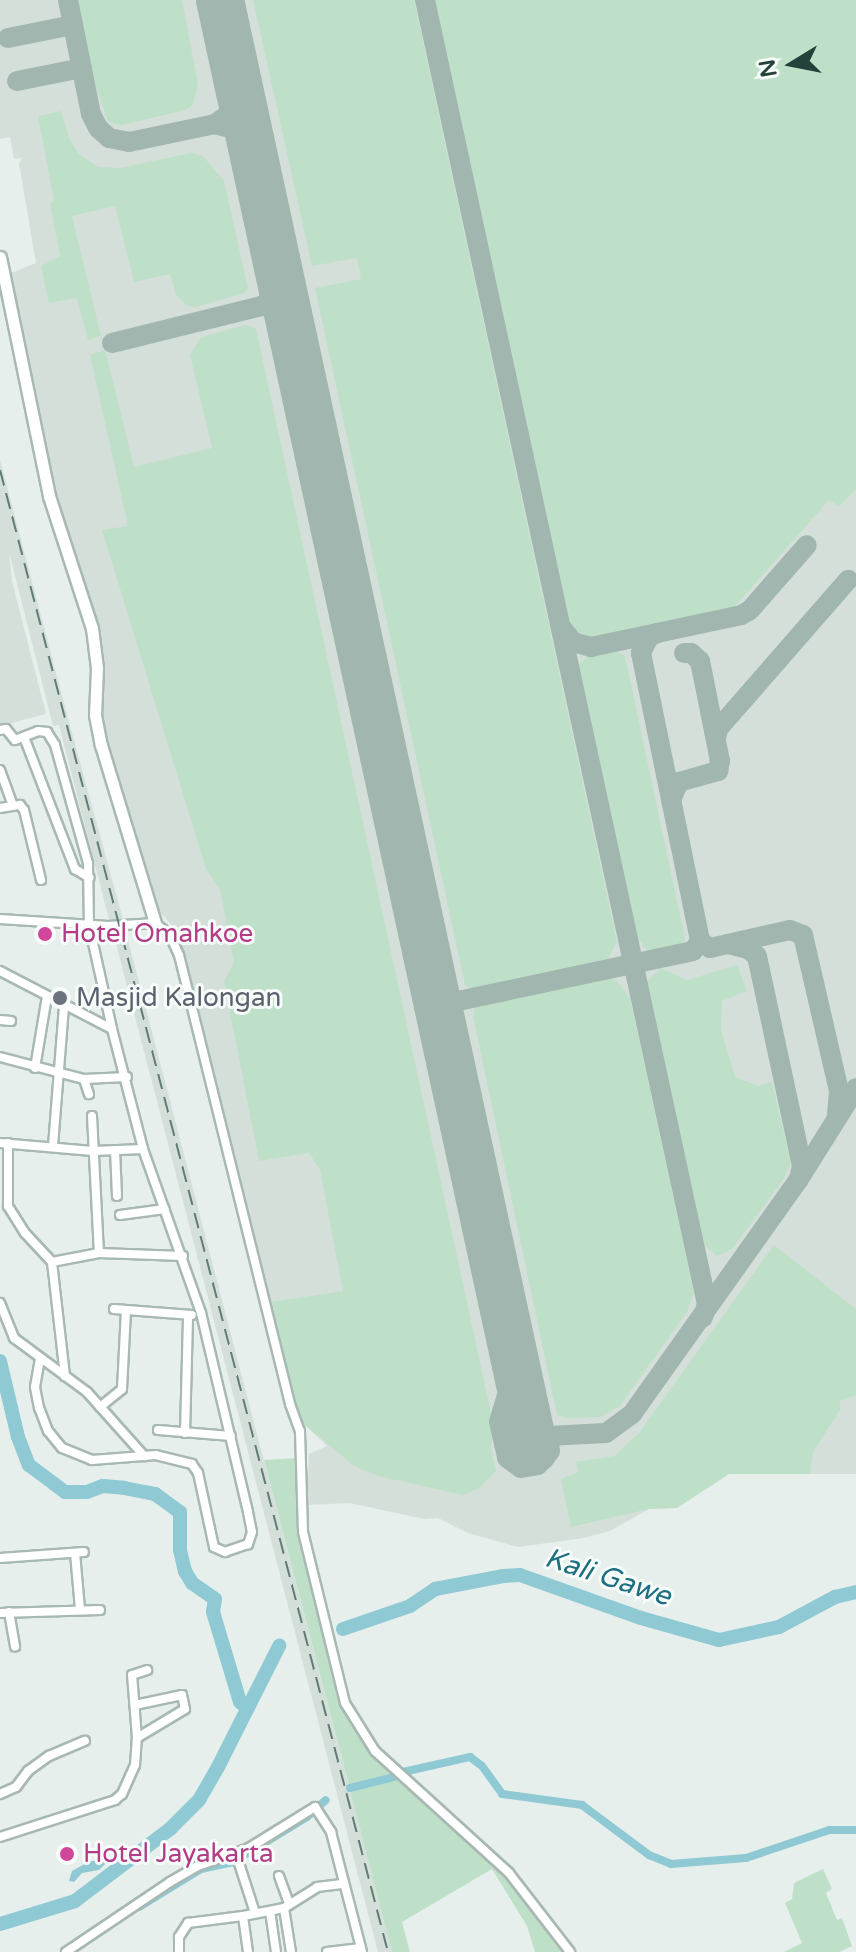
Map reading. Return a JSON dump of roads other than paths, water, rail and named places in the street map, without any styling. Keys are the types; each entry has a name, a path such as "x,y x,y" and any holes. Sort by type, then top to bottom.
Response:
{"street":[{"path":"0,257 49,496 92,628 97,668 95,715 101,745 148,911 155,923 170,935 179,955 290,1404 300,1431 301,1522 321,1616 353,1720 398,1775 509,1873 570,1952"},
{"path":"0,730 6,729 13,740 43,731 51,736 90,878 89,925 112,1029 127,1077 143,1149 201,1313 252,1532 248,1544 240,1550 225,1552 214,1547 198,1473 192,1464 156,1455 92,1460 62,1448 48,1431 39,1408 35,1387 40,1358"},
{"path":"24,737 75,869 90,878"},
{"path":"0,770 13,806"},
{"path":"0,808 20,805 24,810 41,880"},
{"path":"0,919 89,925 155,923"},
{"path":"0,971 112,1029"},
{"path":"35,1068 47,996"},
{"path":"53,1146 64,1005"},
{"path":"0,1020 11,1021"},
{"path":"0,1057 84,1079 127,1077"},
{"path":"84,1079 89,1094"},
{"path":"92,1116 99,1253"},
{"path":"65,1376 52,1262 25,1233 8,1206 4,1143 93,1151 143,1149"},
{"path":"115,1150 117,1196"},
{"path":"120,1215 165,1209"},
{"path":"52,1262 99,1253 183,1256"},
{"path":"0,1303 14,1338 100,1407 144,1456"},
{"path":"114,1309 188,1316 201,1313"},
{"path":"100,1407 122,1389 126,1310"},
{"path":"185,1433 188,1316"},
{"path":"158,1430 231,1436"},
{"path":"0,1558 79,1552 80,1609"},
{"path":"15,1646 5,1613 100,1610"},
{"path":"0,1837 119,1798 133,1773 137,1738 132,1675 147,1670"},
{"path":"135,1705 182,1695 185,1709 137,1738"},
{"path":"0,1794 16,1787 28,1771 49,1756 85,1741"},
{"path":"66,1952 124,1910 187,1872 238,1858 317,1809 331,1832 361,1950 327,1952"},
{"path":"238,1858 255,1913"},
{"path":"279,1876 291,1952"},
{"path":"179,1952 179,1937 188,1923 270,1911 286,1906 317,1887 342,1884"},
{"path":"270,1911 276,1952"},
{"path":"243,1916 248,1952"}],"water":[{"path":"90,1861 108,1861 99,1870 82,1873 74,1882 69,1881 72,1871"}],"waterway":[{"path":"0,1361 18,1437 29,1465 65,1492 87,1492 103,1486 124,1488 155,1494 180,1512 180,1550 185,1571 192,1583 215,1599 213,1612 240,1702 246,1707"},
{"name":"Kali Gawe","path":"343,1629 410,1606 435,1589 503,1576 520,1575 641,1618 719,1640 779,1627 835,1597 856,1592"},
{"path":"0,1924 75,1901 171,1828 199,1800 279,1646"},
{"path":"403,1772 470,1757 482,1766 502,1794 582,1805 649,1855 671,1864 746,1858 829,1830 856,1830"},
{"path":"350,1788 394,1777"},
{"path":"139,1907 201,1869 233,1862 307,1817 326,1800"}],"railway":[{"path":"0,470 388,1952"}],"place":[{"name":"Hotel Omahkoe","path":"45,934"},
{"name":"Masjid Kalongan","path":"60,998"},
{"name":"Hotel Jayakarta","path":"67,1854"}]}
